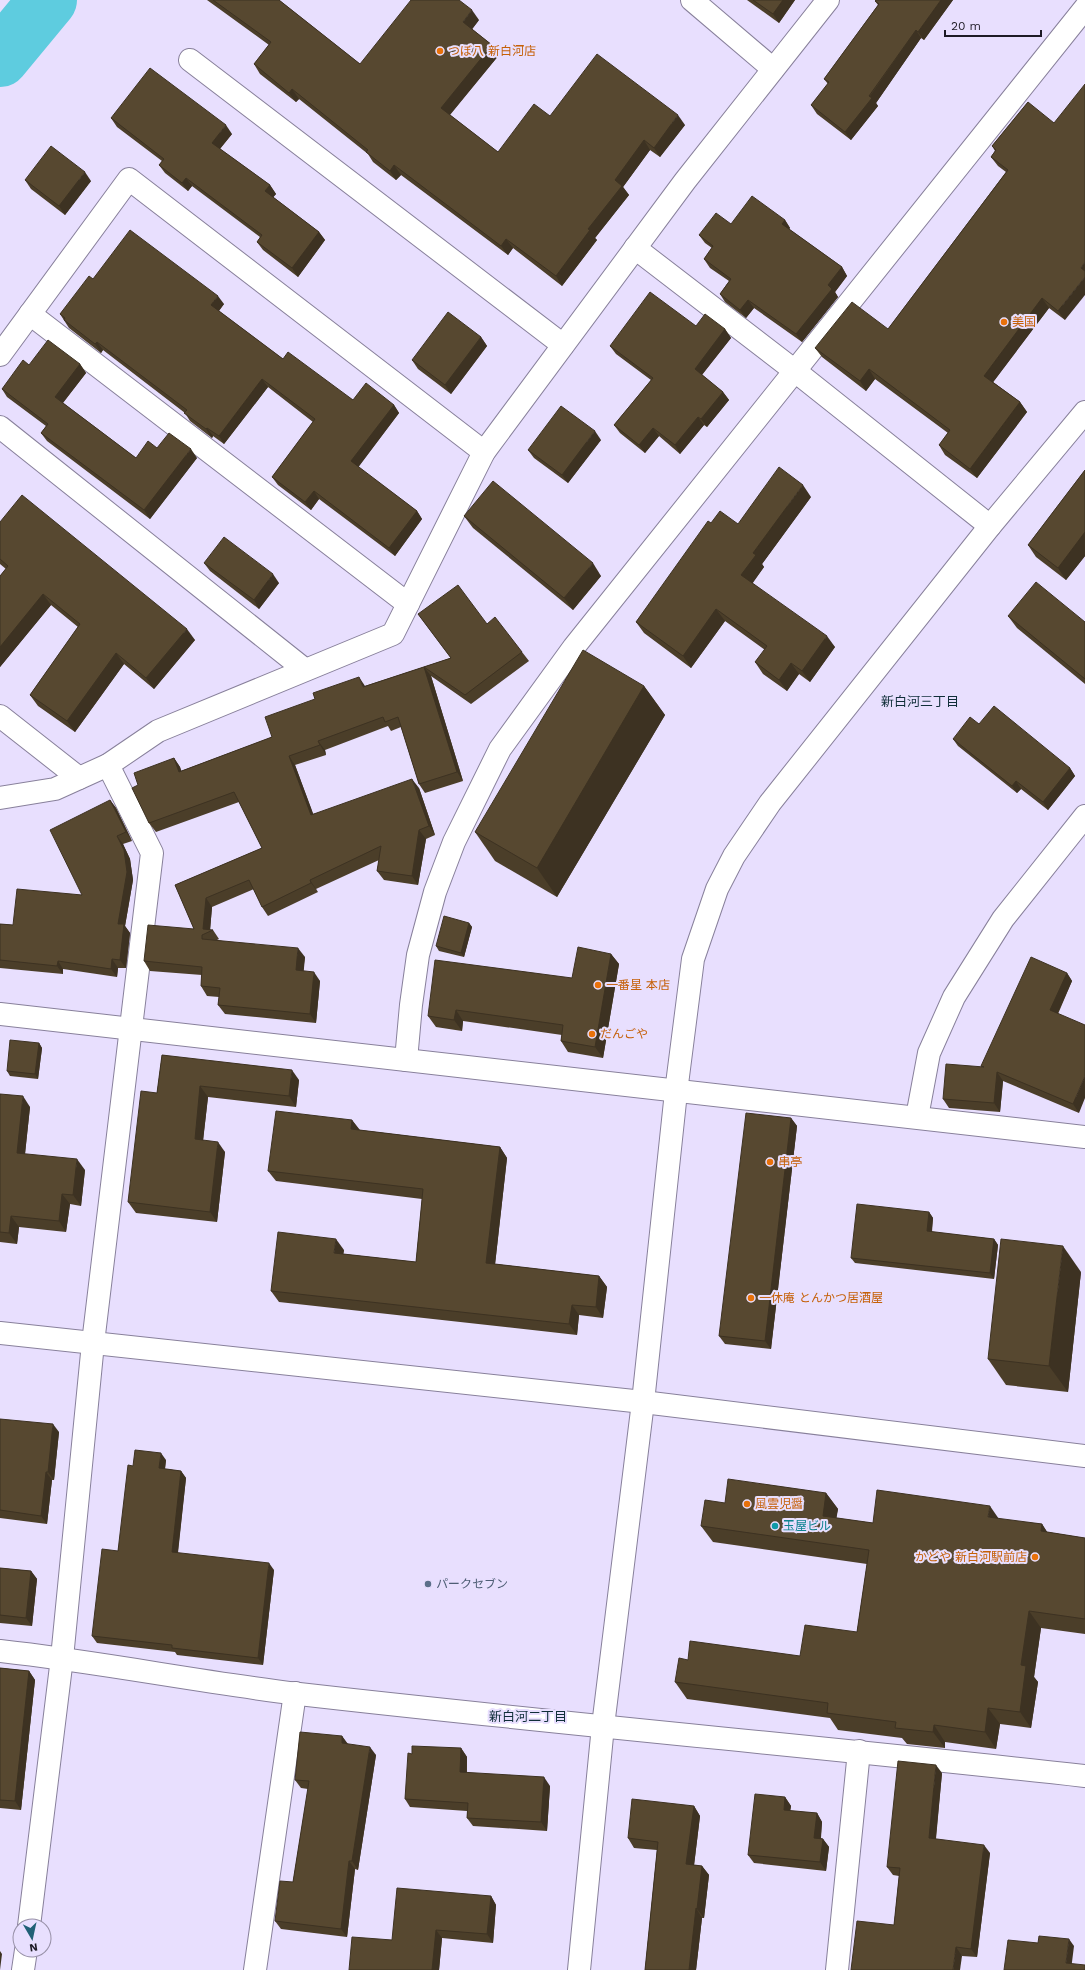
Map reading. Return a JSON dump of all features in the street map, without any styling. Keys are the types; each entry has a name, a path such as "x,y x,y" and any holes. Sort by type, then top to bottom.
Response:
{"street":[{"path":"692,0 773,69"},
{"path":"0,798 55,789 108,765 158,731 304,669 393,634 484,452 635,248 828,0"},
{"path":"406,1060 411,1005 418,955 433,899 454,842 500,749 574,647 1085,8"},
{"path":"190,60 563,345"},
{"path":"0,355 129,179 484,452"},
{"path":"635,248 795,371 990,526"},
{"path":"30,314 408,604"},
{"path":"579,1970 603,1726 643,1402 676,1092 693,959 717,889 734,856 770,803 801,762 990,526 1085,412"},
{"path":"0,427 304,669"},
{"path":"0,716 79,778"},
{"path":"30,1918 62,1658 93,1344 130,1030 143,938 152,852 108,765"},
{"path":"917,1117 929,1053 954,997 1003,919 1085,816"},
{"path":"0,1014 676,1092 917,1117 1085,1137"},
{"path":"0,1333 643,1402 1085,1456"},
{"path":"0,1651 62,1658 295,1693 603,1726 859,1751 1085,1776"},
{"path":"255,1970 295,1693"},
{"path":"837,1970 859,1751"},
{"path":"24,1970 25,1958"}],"building":[{"path":"213,0 279,0 360,64 411,0 459,0 472,10 463,22 492,45 441,108 498,152 534,104 550,116 597,54 678,115 654,148 644,140 615,180 622,186 588,229 590,230 556,276 506,239 501,246 394,165 390,171 366,152 368,150 292,89 289,93 254,64 271,42"},
{"path":"753,0 783,0 773,14"},
{"path":"941,0 918,32 916,30 869,96 872,98 845,132 811,105 829,82 824,79 879,4 875,1"},
{"path":"150,68 226,125 212,143 270,185 265,191 319,232 292,268 257,242 262,235 186,178 182,183 159,165 164,159 111,118"},
{"path":"1085,84 1085,262 1081,268 1085,271 1085,277 1058,311 1042,298 984,376 1020,402 970,469 939,445 950,430 869,369 860,381 815,348 852,302 888,329 1008,170 991,157 996,150 992,146 1028,102 1054,123"},
{"path":"51,146 85,172 59,206 25,180"},
{"path":"752,196 785,220 782,224 842,267 828,285 832,289 796,334 748,300 740,310 720,294 731,279 704,259 713,246 699,235 716,213 731,224"},
{"path":"130,230 218,296 211,305 283,359 288,352 353,400 366,383 394,405 351,461 417,511 389,548 314,491 305,502 272,477 315,419 262,379 219,436 207,428 206,429 184,413 187,410 97,342 95,344 64,320 65,318 60,314 89,276 93,279"},
{"path":"650,292 696,326 705,314 725,329 695,369 723,392 701,419 698,417 675,445 653,428 639,445 614,425 653,378 610,346"},
{"path":"448,312 481,337 445,385 412,360"},
{"path":"48,340 80,364 55,397 136,458 148,441 157,448 169,433 191,449 144,510 41,433 48,424 2,389 23,360 29,365"},
{"path":"561,406 595,431 562,475 528,450"},
{"path":"779,467 803,485 753,553 756,555 741,575 827,636 802,671 791,663 779,680 755,662 767,646 716,609 683,656 636,622 708,521 711,523 720,511 738,524"},
{"path":"1085,470 1085,532 1058,568 1028,545"},
{"path":"493,481 593,563 564,598 464,516"},
{"path":"22,495 187,629 146,678 116,653 67,721 30,695 80,624 43,594 0,647 0,576 8,566 0,559 0,522"},
{"path":"224,537 273,574 254,600 204,563"},
{"path":"1036,582 1085,622 1085,679 1008,616"},
{"path":"458,585 487,624 495,617 522,652 465,695 424,667 457,772 419,784 398,717 385,722 383,717 318,741 320,745 289,756 311,815 412,779 429,826 419,830 412,876 377,871 381,846 310,880 311,883 262,907 249,880 206,898 203,929 213,930 202,935 202,939 298,948 296,970 314,972 310,1014 218,1005 220,988 201,986 202,967 144,961 148,925 194,929 175,885 262,848 234,792 149,823 132,788 138,785 134,773 174,758 179,772 272,737 265,717 315,699 313,693 359,677 363,687 451,658 418,614"},
{"path":"583,650 644,686 537,868 475,832"},
{"path":"994,706 1070,768 1043,802 1016,781 1012,786 953,739 970,717 979,724"},
{"path":"110,800 126,832 117,836 124,850 127,872 118,924 124,924 120,960 112,959 111,969 58,961 57,966 0,960 0,924 13,925 17,889 82,895 50,830"},
{"path":"444,916 469,923 461,953 436,946"},
{"path":"578,947 611,954 595,1047 561,1041 563,1025 456,1010 454,1020 428,1016 435,960 572,978"},
{"path":"1031,957 1067,973 1050,1010 1085,1025 1085,1076 1073,1104 997,1072 994,1103 943,1099 946,1064 984,1067 981,1066"},
{"path":"10,1040 39,1043 35,1074 7,1071"},
{"path":"162,1055 292,1070 289,1096 200,1086 195,1139 218,1142 210,1212 128,1202 141,1091 157,1093"},
{"path":"0,1094 23,1096 17,1153 77,1159 73,1195 62,1194 59,1221 11,1216 9,1233 0,1232"},
{"path":"276,1111 352,1120 351,1129 500,1147 486,1263 599,1276 596,1307 572,1305 569,1324 271,1291 278,1232 336,1239 334,1253 416,1262 423,1189 268,1171"},
{"path":"746,1113 791,1118 765,1341 719,1336"},
{"path":"857,1204 929,1212 927,1231 994,1239 990,1273 851,1258"},
{"path":"1001,1239 1063,1246 1049,1366 988,1359"},
{"path":"0,1419 53,1424 48,1472 46,1472 41,1516 0,1510"},
{"path":"135,1450 161,1453 159,1468 181,1471 172,1552 269,1563 258,1658 172,1648 172,1645 92,1636 102,1549 118,1551 128,1465 133,1466"},
{"path":"728,1479 826,1493 823,1516 873,1523 877,1490 990,1506 988,1517 1042,1524 1041,1531 1085,1538 1085,1619 1029,1611 1021,1665 1026,1666 1020,1712 988,1708 985,1732 934,1725 933,1732 895,1728 896,1722 827,1713 828,1703 675,1682 679,1658 688,1660 690,1641 800,1656 805,1625 857,1632 869,1550 701,1526 705,1500 725,1503"},
{"path":"0,1568 31,1571 26,1618 0,1615"},
{"path":"0,1668 29,1671 15,1801 0,1800"},
{"path":"300,1732 342,1736 342,1743 370,1747 352,1861 349,1861 341,1929 275,1921 280,1881 293,1882 309,1781 295,1780"},
{"path":"412,1746 461,1748 460,1772 544,1777 541,1822 467,1818 468,1803 405,1799 408,1753 412,1754"},
{"path":"898,1761 936,1765 929,1838 984,1845 971,1949 956,1947 953,1970 851,1970 857,1921 894,1925 900,1868 887,1867"},
{"path":"755,1794 785,1797 784,1810 817,1813 814,1838 823,1839 820,1862 748,1855"},
{"path":"632,1799 694,1806 686,1864 702,1866 689,1970 645,1970 658,1842 628,1838"},
{"path":"397,1888 491,1896 487,1934 436,1930 432,1970 349,1970 352,1937 392,1940"},
{"path":"1039,1936 1069,1939 1066,1963 1085,1965 1085,1970 1004,1970 1008,1940 1038,1943"}],"waterway":[{"path":"0,58 48,0"}],"place":[{"name":"つぼ八 新白河店","path":"440,51"},
{"name":"美国","path":"1004,322"},
{"name":"一番星 本店","path":"598,985"},
{"name":"だんごや","path":"592,1034"},
{"name":"串亭","path":"770,1162"},
{"name":"一休庵 とんかつ居酒屋","path":"751,1298"},
{"name":"風雲児醤","path":"747,1504"},
{"name":"玉屋ビル","path":"775,1526"},
{"name":"かどや 新白河駅前店","path":"1035,1557"},
{"name":"パークセブン","path":"428,1584"}],"district":[{"name":"新白河三丁目","path":"920,701"},
{"name":"新白河二丁目","path":"528,1716"}]}
